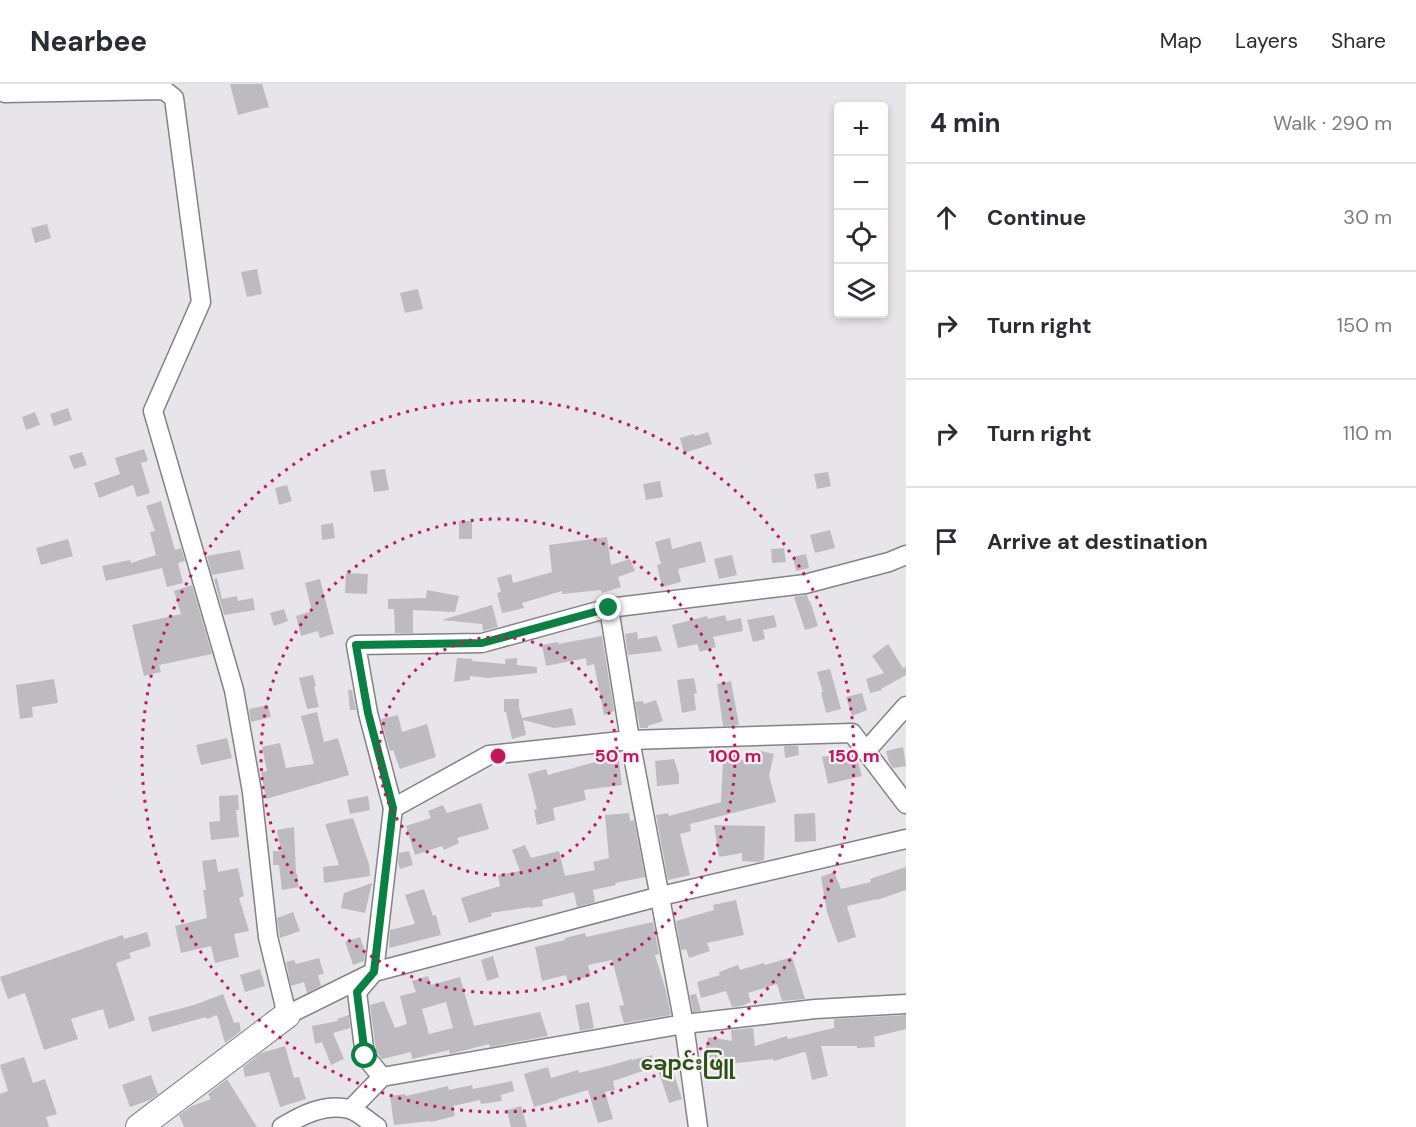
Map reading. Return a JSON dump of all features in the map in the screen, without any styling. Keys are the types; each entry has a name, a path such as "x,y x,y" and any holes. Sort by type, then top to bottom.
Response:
{"street":[{"path":"3,84 5,93 164,90 174,98 201,302 153,411 234,690 252,792 268,937 287,1016"},
{"path":"382,1077 365,1056 357,992 374,972 393,808 368,713 356,645 482,643 609,608 805,584 889,562 906,555"},
{"path":"609,608 630,740 684,1024 698,1127"},
{"path":"866,751 906,706"},
{"path":"393,808 489,755 630,740 852,733 906,804"},
{"path":"139,1127 287,1016 374,972 661,896 906,839"},
{"path":"351,1109 382,1077 684,1024 815,1009 906,1004"},
{"path":"282,1127 305,1113 331,1108 351,1109 377,1127"}],"building":[{"path":"230,84 262,84 269,107 238,115"},
{"path":"47,224 51,238 35,243 31,228"},
{"path":"257,269 262,294 247,297 241,272"},
{"path":"418,289 423,309 405,313 400,293"},
{"path":"68,408 72,420 54,426 50,414"},
{"path":"35,412 40,425 26,430 22,417"},
{"path":"708,432 712,444 684,453 680,438"},
{"path":"144,449 148,461 141,463 150,493 137,497 133,485 99,498 94,483 120,474 115,458"},
{"path":"82,452 87,465 74,469 69,456"},
{"path":"385,469 389,490 374,492 370,471"},
{"path":"828,472 831,486 817,489 814,474"},
{"path":"660,481 663,497 646,500 643,484"},
{"path":"287,485 292,501 279,505 275,488"},
{"path":"161,501 175,550 181,548 185,561 178,563 183,583 167,587 162,568 106,581 102,566 130,560 131,563 156,555 150,532 155,531 146,506"},
{"path":"459,521 472,521 472,539 459,539"},
{"path":"333,523 335,538 322,540 321,525"},
{"path":"830,530 835,548 815,553 810,535"},
{"path":"607,537 611,565 630,559 635,571 618,577 621,587 602,593 601,590 562,594 562,591 522,603 524,608 502,613 497,593 501,592 497,578 511,574 513,583 552,572 549,545"},
{"path":"670,538 672,549 701,541 706,562 678,569 681,582 662,587 657,565 661,564 655,542"},
{"path":"68,539 73,556 41,565 36,548"},
{"path":"784,548 786,562 772,563 771,549"},
{"path":"240,550 244,569 212,575 207,556"},
{"path":"806,554 809,568 796,571 793,557"},
{"path":"732,555 737,575 719,579 714,559"},
{"path":"346,573 368,574 367,594 345,593"},
{"path":"217,578 222,599 237,596 238,601 253,598 255,610 224,615 214,579"},
{"path":"320,579 334,634 320,638 318,631 301,636 296,616 312,611 305,583"},
{"path":"192,585 212,654 159,665 161,672 144,676 132,625 181,614 174,591"},
{"path":"427,590 459,596 455,612 413,610 413,633 395,633 394,609 388,609 388,599 426,598"},
{"path":"807,595 818,626 805,630 794,597"},
{"path":"492,605 498,627 483,631 482,624 442,620"},
{"path":"284,609 288,621 274,626 270,613"},
{"path":"725,615 727,621 741,618 743,631 713,637 716,647 700,652 697,644 678,648 672,625 707,616 708,619"},
{"path":"774,615 777,627 763,630 765,639 753,642 747,620"},
{"path":"637,632 638,639 657,636 662,651 628,655 625,634"},
{"path":"602,636 614,711 604,715 594,664 587,666 586,658 546,666 542,645"},
{"path":"888,644 903,668 906,667 906,675 882,690 870,693 866,679 884,673 872,656"},
{"path":"457,658 505,664 505,659 517,658 517,665 537,667 537,673 488,678 470,676 470,680 454,682"},
{"path":"830,669 841,709 826,713 817,672"},
{"path":"313,675 319,707 307,709 299,678"},
{"path":"694,678 697,693 694,694 696,710 682,713 677,680"},
{"path":"54,679 58,703 32,707 33,717 20,719 16,685"},
{"path":"731,681 739,725 723,726 717,684"},
{"path":"348,690 352,690 356,710 350,710"},
{"path":"862,693 867,710 852,716 846,697"},
{"path":"504,699 519,699 522,718 572,708 576,725 554,728 523,720 526,735 512,739 506,712 504,712"},
{"path":"656,700 663,721 648,726 648,728 640,728 635,702 643,701 644,704"},
{"path":"268,705 271,717 251,722 249,709"},
{"path":"317,712 324,742 338,738 349,775 266,799 261,772 267,771 262,747 280,743 286,768 314,764 301,716"},
{"path":"398,715 402,732 427,724 436,757 400,769 393,750 390,751 381,719"},
{"path":"227,738 232,758 201,765 196,745"},
{"path":"784,746 798,746 799,755 785,758"},
{"path":"903,747 906,766 893,768 886,751"},
{"path":"761,751 774,754 769,775 776,802 690,824 691,831 680,834 690,875 668,880 656,815 668,813 669,816 721,802 723,758 746,760 759,758"},
{"path":"618,753 622,785 584,790 586,800 553,808 555,820 537,825 534,810 537,809 528,774 546,769 548,775 595,762 594,755"},
{"path":"853,753 857,758 862,776 828,784 822,757 835,754 835,758"},
{"path":"674,759 679,784 657,786 655,761"},
{"path":"238,795 239,810 236,810 239,837 211,840 209,822 220,821 219,796"},
{"path":"368,796 370,810 350,814 347,800"},
{"path":"481,803 489,829 457,838 459,843 444,850 442,846 415,855 406,826 431,818 428,811 443,805 447,813"},
{"path":"629,813 630,821 634,820 645,877 593,890 595,902 577,907 574,892 542,900 543,906 491,913 492,916 469,923 461,898 500,886 498,875 520,871 512,850 525,845 531,858 559,851 565,876 595,870 593,862 609,858 605,815"},
{"path":"815,813 816,841 795,842 794,814"},
{"path":"353,818 369,864 370,876 324,883 323,867 339,865 325,824"},
{"path":"714,825 765,826 764,860 742,861 742,853 719,857"},
{"path":"294,827 296,874 299,887 282,890 279,865 273,865 273,851 281,851 277,830"},
{"path":"409,851 413,865 400,869 399,853"},
{"path":"216,859 218,872 238,868 244,896 239,898 249,931 234,934 239,957 215,963 211,946 181,953 175,926 207,918 202,861"},
{"path":"906,867 906,890 877,900 847,906 856,937 838,943 827,912 821,877 834,872 841,889 871,882 870,879"},
{"path":"372,883 365,913 341,908 344,893"},
{"path":"424,889 433,916 436,915 441,935 389,948 390,930 415,924 405,895"},
{"path":"736,900 744,935 707,943 710,951 689,958 686,949 681,950 676,921 714,910 713,905"},
{"path":"293,912 300,931 280,938 277,918"},
{"path":"653,922 659,954 655,955 671,1015 624,1023 619,1006 624,1005 612,960 588,965 591,976 568,982 566,975 542,981 535,947 585,933 586,937"},
{"path":"147,932 151,946 129,953 131,958 116,963 135,1020 109,1029 103,1009 71,1019 78,1039 44,1050 25,993 8,999 0,977 123,935 124,939"},
{"path":"360,937 365,951 364,961 353,965 345,942"},
{"path":"493,956 499,977 487,981 481,960"},
{"path":"792,957 805,999 782,1001 777,984 748,993 751,1002 741,1006 732,1007 726,991 701,998 697,982 720,975 719,972 738,965 740,970"},
{"path":"319,958 324,974 318,975 321,986 307,993 304,982 291,986 286,962 294,960 296,964"},
{"path":"260,969 265,986 245,992 240,975"},
{"path":"428,976 431,985 460,977 474,1026 540,1012 548,1036 490,1047 489,1044 450,1054 449,1050 412,1059 411,1052 382,1059 376,1051 370,1005 384,1001 395,1028 407,1024 400,996 416,992 412,981","holes":["446,1002 453,1028 429,1034 422,1009"]},
{"path":"223,994 234,1023 239,1022 241,1031 225,1043 217,1015 152,1032 148,1017 194,1005"},
{"path":"696,994 701,1011 693,1012 690,995"},
{"path":"589,1002 594,1028 580,1031 575,1005"},
{"path":"349,1015 350,1028 333,1033 344,1059 331,1065 322,1042 315,1044 312,1026 338,1021 337,1019"},
{"path":"906,1015 906,1029 874,1037 875,1047 821,1046 828,1076 812,1080 804,1052 774,1061 773,1059 737,1063 704,1057 708,1037 732,1041 731,1030 753,1028 755,1046 787,1036 788,1039 834,1028 834,1019"},
{"path":"285,1046 294,1078 299,1077 306,1099 280,1107 269,1072 245,1077 243,1067 261,1053"},
{"path":"652,1055 655,1067 613,1081 615,1090 605,1092 613,1119 598,1123 588,1090 534,1107 524,1074 548,1067 551,1078 578,1070 579,1073"},
{"path":"24,1057 33,1083 45,1079 57,1114 46,1117 49,1127 0,1127 0,1094 8,1091 0,1065"},
{"path":"676,1057 679,1069 673,1071 682,1099 669,1103 656,1064"},
{"path":"151,1075 158,1094 150,1100 130,1107 122,1085"},
{"path":"227,1079 257,1127 184,1127 179,1115 192,1106 211,1099 208,1094"},
{"path":"512,1081 514,1091 501,1095 502,1101 481,1104 480,1100 453,1106 455,1116 431,1122 394,1125 390,1096 405,1094 406,1096 448,1086 449,1090 472,1085 473,1089"},
{"path":"521,1106 527,1127 511,1127 507,1110"}],"district":[{"name":"ချောင်းဖြူ","path":"688,1063"}],"route":[{"path":"365,1056 357,992 374,972 393,808 368,713 356,645 482,643 609,608"}]}
